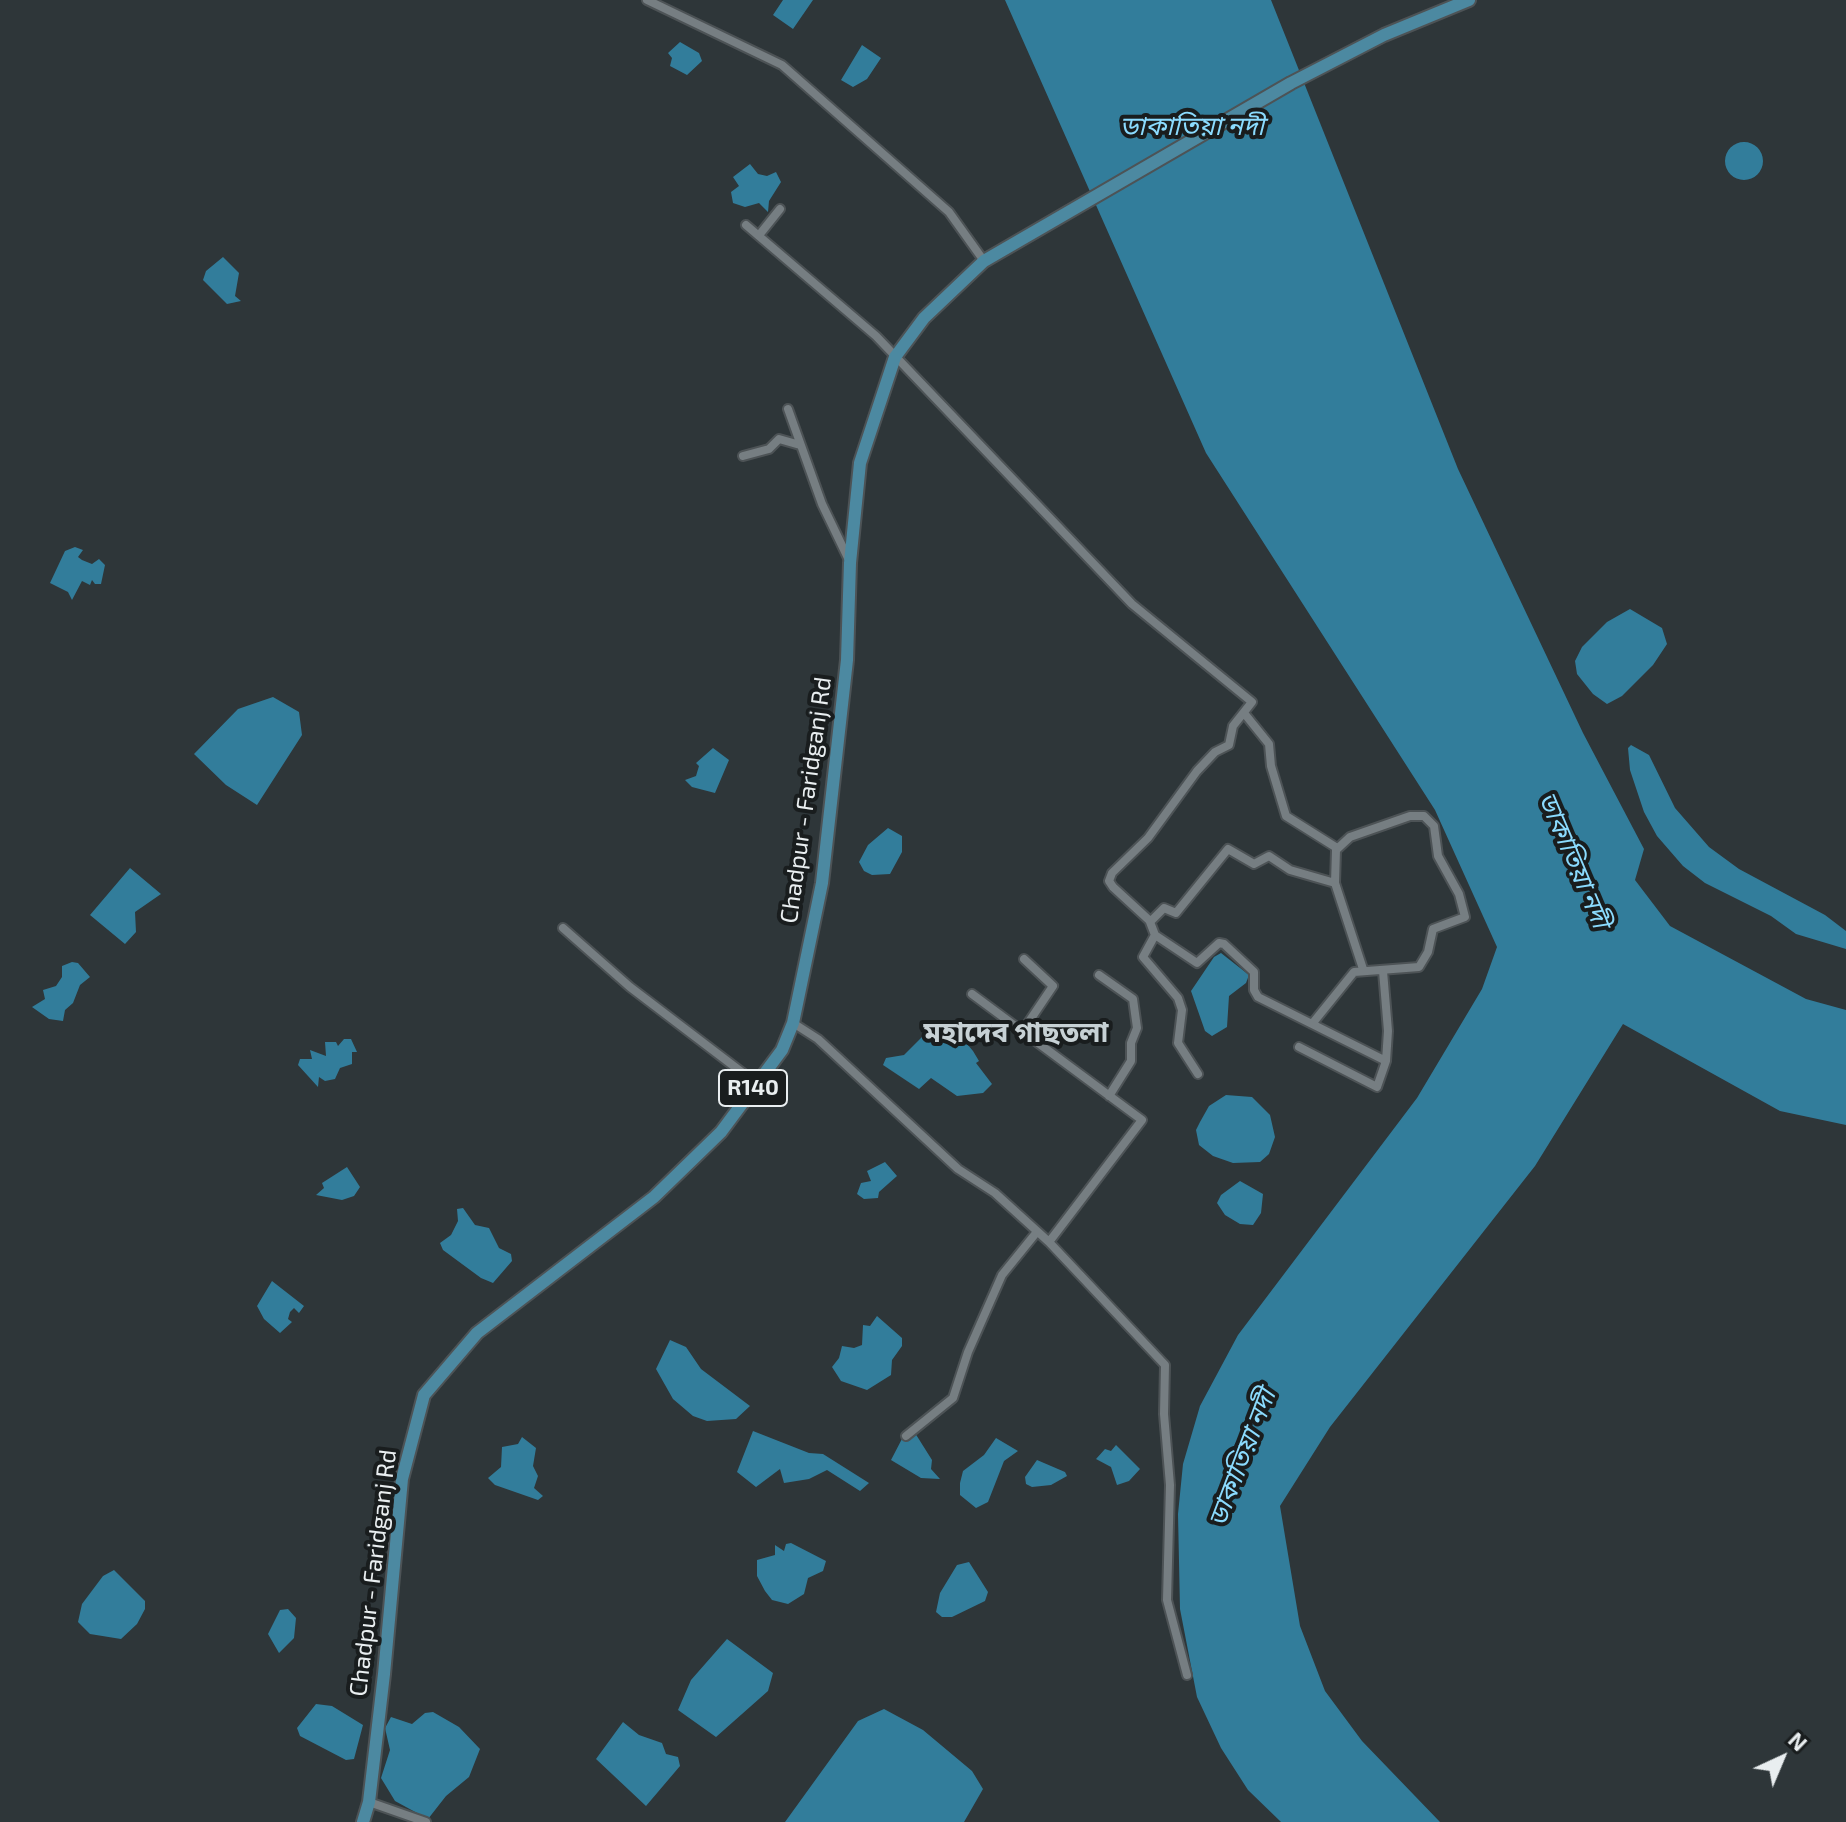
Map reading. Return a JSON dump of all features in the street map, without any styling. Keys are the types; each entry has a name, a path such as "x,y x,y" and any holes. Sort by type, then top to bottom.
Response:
{"main road":[{"name":"Chadpur - Faridganj Rd","path":"363,1822 369,1802 402,1479 424,1395 477,1333 654,1197 721,1132 782,1050 793,1023 822,883 847,660 850,563 860,463 879,396 895,357 924,318 984,261 1291,83 1384,35 1469,0"}],"street":[{"path":"647,0 782,65 949,212 984,261"},
{"path":"760,234 780,209"},
{"path":"746,225 760,234 895,357 1132,604 1249,698 1252,706 1233,726 1229,745 1215,752 1197,771 1148,838 1112,873 1109,881 1150,921 1155,935 1197,963 1224,944 1254,972 1258,997 1386,1061"},
{"path":"788,409 822,504 850,563"},
{"path":"743,456 769,449 779,439 800,445"},
{"path":"1244,713 1269,744 1271,766 1286,816 1337,848"},
{"path":"1312,1024 1347,980 1363,969 1383,971 1419,967 1428,952 1433,929 1461,922 1466,911 1438,856 1434,826 1424,816 1410,816 1350,837 1337,848 1333,867 1335,883 1363,969"},
{"path":"1150,921 1164,908 1176,913 1228,849 1254,864 1269,856 1290,870 1335,883"},
{"path":"563,928 630,987 756,1083"},
{"path":"1155,935 1143,957 1178,998 1182,1010 1178,1043 1198,1074"},
{"path":"1024,959 1053,986 1024,1029"},
{"path":"1299,1047 1377,1087 1386,1061 1388,1031 1383,971"},
{"path":"1099,975 1133,999 1137,1028 1131,1043 1131,1061 1109,1096"},
{"path":"972,994 1024,1029 1142,1120 1049,1242"},
{"path":"793,1023 818,1039 958,1169 995,1193 1049,1242 1165,1365 1164,1414 1170,1485 1167,1600 1187,1675"},
{"path":"906,1436 953,1398 968,1352 1002,1275 1036,1233"},
{"path":"369,1802 426,1822"}],"water":[{"path":"783,0 813,0 793,29 773,15"},
{"name":"ডাকাতিয়া নদী","path":"1005,0 1271,0 1458,469 1583,733 1644,849 1635,880 1670,926 1806,999 1846,1010 1846,1125 1780,1111 1623,1024 1535,1166 1330,1427 1280,1506 1300,1626 1325,1691 1362,1741 1440,1822 1281,1822 1248,1790 1221,1748 1197,1697 1180,1609 1178,1514 1183,1464 1200,1406 1238,1335 1417,1098 1482,989 1497,947 1435,810 1206,453"},
{"path":"680,42 699,53 702,61 687,75 670,66 672,58 668,53"},
{"path":"862,45 881,58 867,79 853,87 841,80"},
{"path":"1744,142 1757,148 1763,161 1757,174 1744,180 1731,174 1725,161 1731,148"},
{"path":"750,164 758,174 767,176 776,172 781,182 769,201 768,212 759,203 745,207 733,203 731,192 739,186 733,177"},
{"path":"223,257 239,273 235,296 241,301 227,304 203,280 206,271"},
{"path":"75,547 83,550 78,557 82,560 92,564 99,559 105,565 101,584 95,584 92,580 90,585 82,581 72,600 68,592 50,583 65,551"},
{"path":"1630,609 1662,628 1667,644 1653,665 1622,696 1607,704 1593,694 1577,674 1575,661 1582,647 1607,622"},
{"path":"273,697 299,712 302,735 257,805 226,785 194,754 238,709"},
{"path":"1631,745 1649,755 1675,808 1709,847 1739,869 1825,915 1846,931 1846,949 1796,934 1771,916 1705,883 1683,866 1657,836 1644,812 1630,770 1628,748"},
{"path":"713,748 729,760 715,793 692,787 685,780 696,776 699,766 696,763"},
{"path":"888,828 902,836 902,852 890,874 872,875 864,871 859,862 868,845"},
{"path":"130,868 161,894 135,912 136,932 125,944 90,915"},
{"path":"1221,953 1249,975 1246,983 1229,996 1227,1027 1212,1036 1205,1031 1191,991 1214,957"},
{"path":"78,963 90,977 80,985 73,1003 65,1010 63,1021 49,1019 32,1007 45,999 43,990 56,986 62,977 62,966"},
{"path":"947,1020 973,1051 979,1061 976,1063 992,1084 983,1093 957,1096 931,1078 919,1089 883,1065 886,1058 904,1055 938,1021"},
{"path":"344,1039 351,1039 357,1052 352,1052 352,1064 340,1068 335,1079 325,1081 319,1077 318,1087 298,1065 300,1059 312,1059 310,1050 326,1056 325,1042 336,1042 338,1046"},
{"path":"1226,1095 1252,1097 1270,1115 1275,1137 1269,1154 1260,1162 1233,1163 1213,1156 1199,1145 1196,1130 1200,1122 1209,1106"},
{"path":"885,1162 897,1176 879,1192 878,1198 864,1199 857,1194 861,1183 871,1181 867,1171"},
{"path":"347,1167 360,1187 354,1196 342,1200 316,1195 324,1188 322,1183"},
{"path":"1240,1181 1263,1194 1261,1213 1253,1225 1240,1224 1225,1215 1217,1203 1221,1195"},
{"path":"463,1208 475,1225 489,1228 499,1248 511,1254 512,1261 493,1283 481,1278 443,1250 440,1243 451,1235 458,1221 457,1209"},
{"path":"272,1281 304,1306 299,1313 294,1308 290,1312 288,1319 292,1322 280,1333 264,1319 257,1306"},
{"path":"877,1316 902,1338 902,1346 892,1360 891,1375 867,1390 841,1381 832,1367 839,1358 842,1346 854,1348 862,1345 863,1325 870,1326"},
{"path":"670,1340 686,1347 701,1369 750,1406 736,1419 707,1421 693,1416 673,1399 656,1369"},
{"path":"753,1431 809,1453 823,1454 869,1483 860,1491 827,1470 809,1479 784,1483 780,1469 756,1487 737,1472"},
{"path":"915,1433 932,1460 931,1469 940,1479 921,1478 891,1460 904,1435"},
{"path":"522,1437 536,1448 533,1466 538,1476 534,1488 543,1496 538,1500 495,1485 488,1478 501,1467 502,1447 518,1444"},
{"path":"996,1438 1018,1451 1004,1461 988,1502 976,1508 960,1495 963,1471 984,1455"},
{"path":"1116,1445 1140,1469 1129,1481 1117,1485 1111,1467 1096,1459 1105,1449 1111,1451"},
{"path":"1037,1460 1065,1472 1067,1476 1051,1485 1032,1487 1026,1484 1025,1477"},
{"path":"791,1543 826,1561 823,1571 808,1578 804,1594 788,1604 772,1600 765,1591 757,1576 757,1560 775,1555 775,1545 784,1551 786,1544"},
{"path":"969,1562 988,1592 985,1601 952,1617 942,1617 936,1612 940,1593 957,1565"},
{"path":"114,1570 145,1601 145,1609 137,1624 121,1639 90,1634 78,1622 82,1604 103,1576"},
{"path":"288,1609 296,1618 294,1638 279,1653 268,1634 280,1610"},
{"path":"727,1639 773,1673 768,1691 716,1737 678,1710 691,1680"},
{"path":"316,1704 332,1706 363,1725 354,1759 346,1760 300,1736 297,1728"},
{"path":"884,1709 923,1730 972,1771 983,1789 964,1822 785,1822 858,1721"},
{"path":"433,1712 459,1727 480,1749 469,1777 446,1796 428,1819 395,1801 381,1778 390,1750 385,1728 391,1717 412,1724 425,1713"},
{"path":"623,1722 639,1735 662,1743 666,1754 678,1757 680,1766 646,1806 596,1759"}],"district":[{"name":"মহাদেব গাছতলা","path":"1016,1033"}]}
